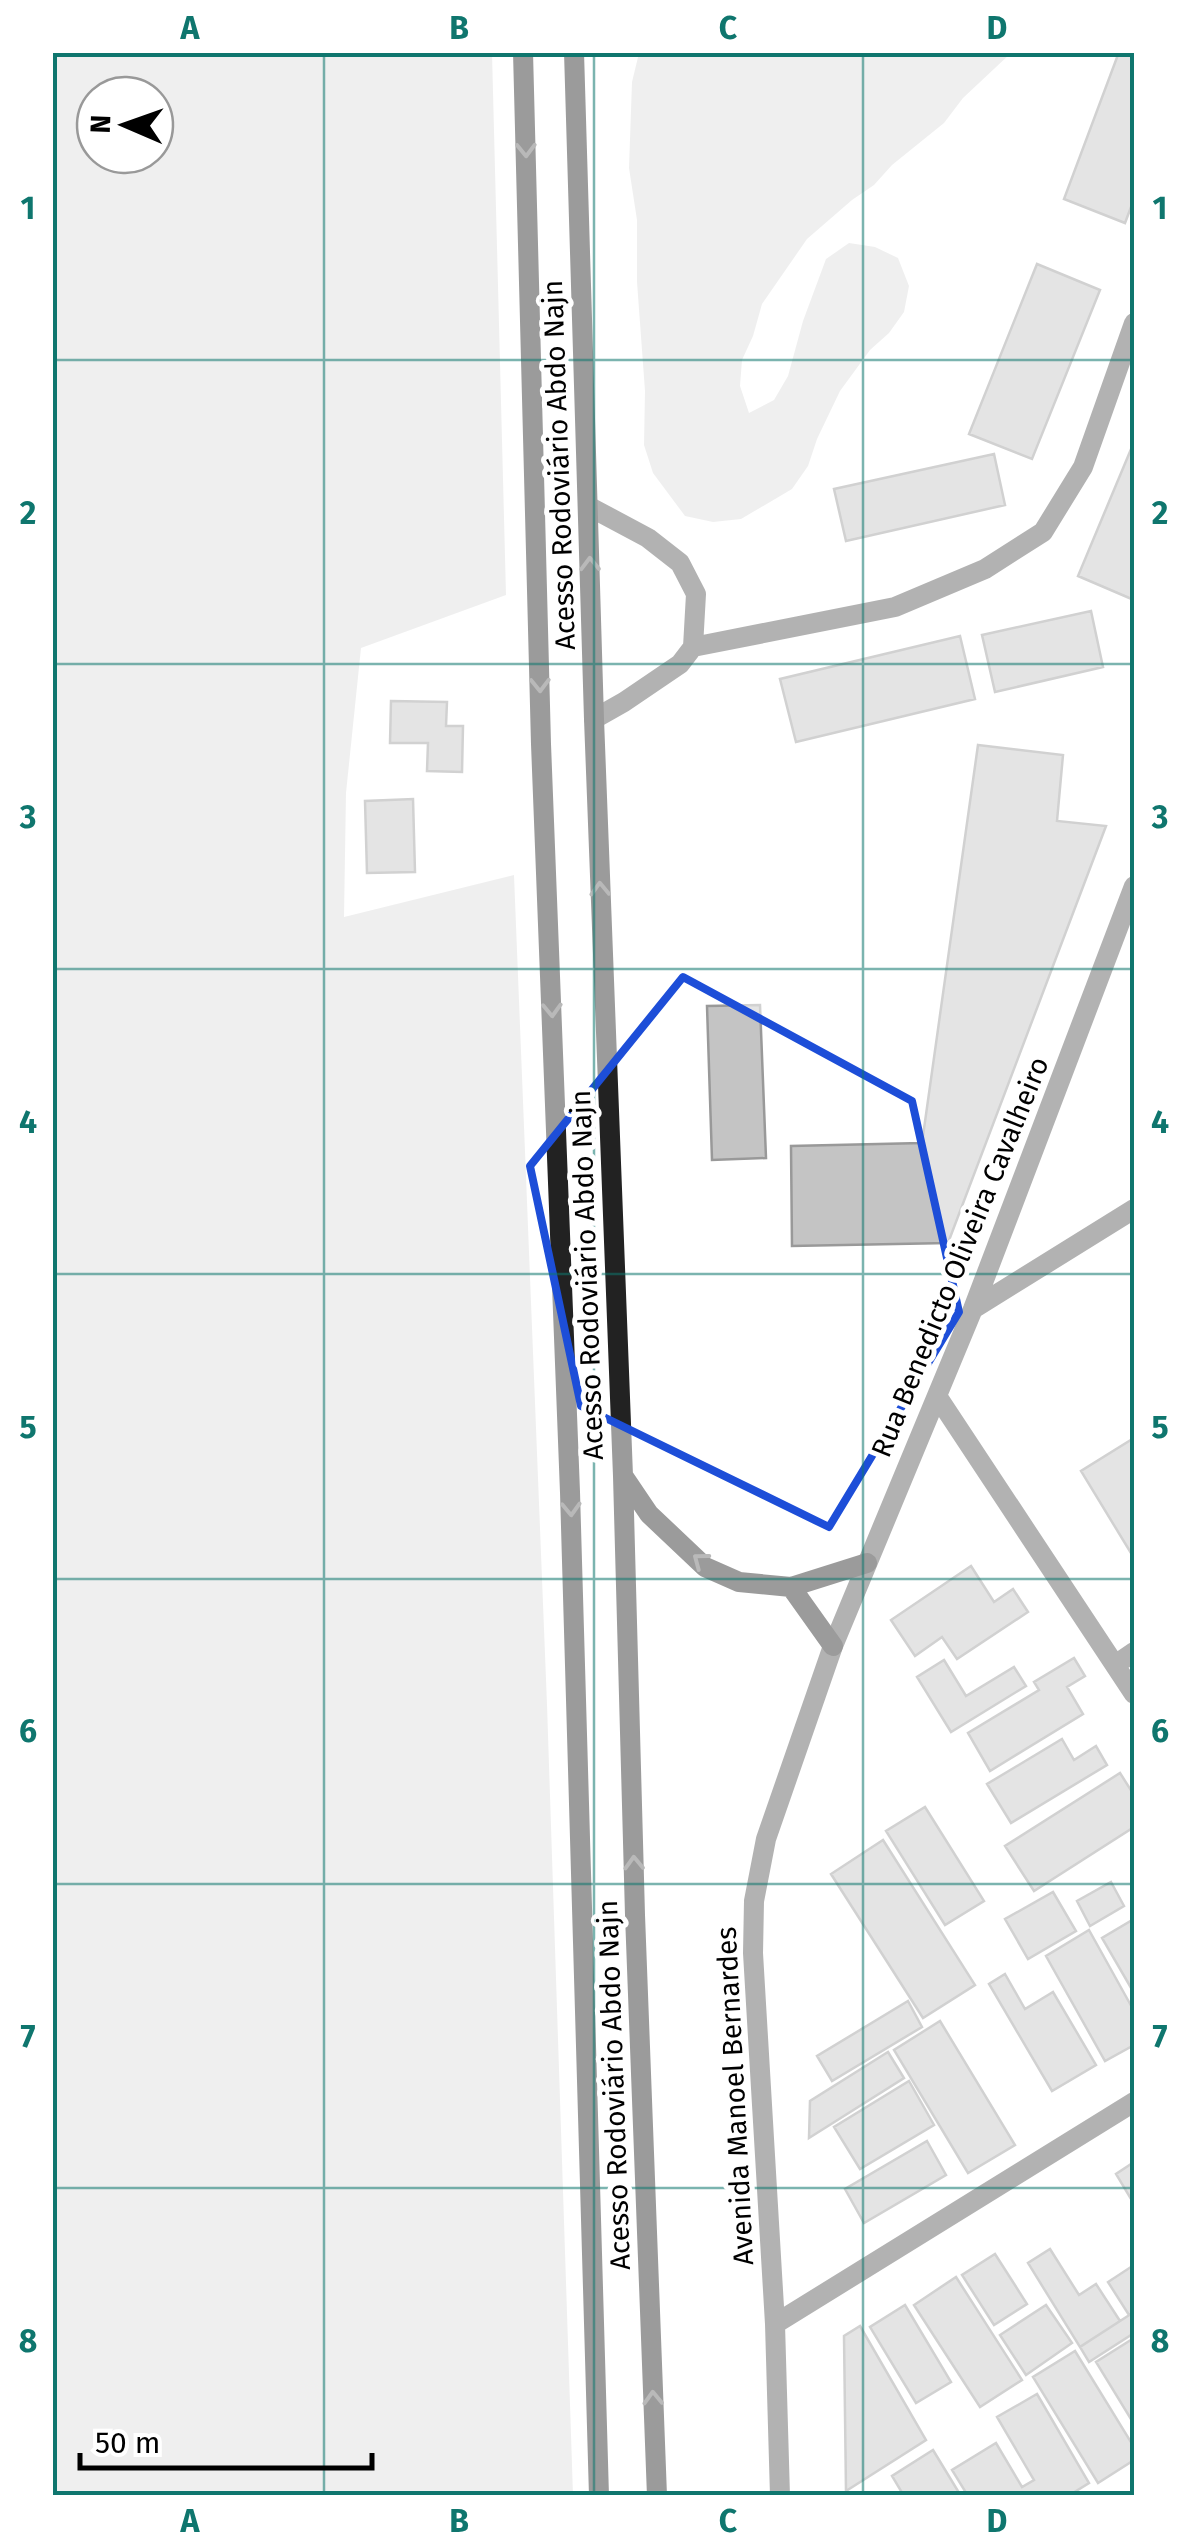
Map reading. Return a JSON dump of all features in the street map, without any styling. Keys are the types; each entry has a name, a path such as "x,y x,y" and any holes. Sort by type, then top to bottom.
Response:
{"main road":[{"name":"Acesso Rodoviário Abdo Najn","path":"523,52 541,744 570,1492 599,2496"},
{"name":"Acesso Rodoviário Abdo Najn","path":"574,52 656,2496"},
{"path":"623,1476 649,1514 704,1567 739,1582 791,1587 867,1562"},
{"path":"791,1587 833,1646"}],"street":[{"path":"693,647 895,607 985,569 1043,532 1082,467 1134,323"},
{"path":"588,506 648,538 680,563 696,594 693,647 680,664 594,719"},
{"name":"Rua Benedicto Oliveira Cavalheiro","path":"833,1646 973,1308 1134,886"},
{"path":"973,1308 1134,1209"},
{"path":"936,1396 1134,1694"},
{"name":"Avenida Manoel Bernardes","path":"780,2496 775,2324 753,1953 754,1900 766,1839 833,1646"},
{"path":"1116,1664 1134,1652"},
{"path":"775,2324 1134,2102"}],"highlighted area":[{"path":"683,977 912,1101 959,1312 829,1527 581,1406 530,1166"}],"shaded area":[{"path":"52,53 492,53 506,595 361,648 346,793 344,917 514,875 573,2495 53,2495"},
{"path":"639,53 1011,53 963,98 944,123 807,239 762,304 742,360 740,386 749,413 774,400 788,376 826,259 849,243 875,247 898,258 909,286 904,312 840,391 808,466 792,489 741,519 713,522 685,516 653,473 644,445 637,220 629,168 632,82"}],"building":[{"path":"1119,52 1134,52 1134,199 1125,223 1064,199"},
{"path":"1037,264 1100,290 1032,459 969,434"},
{"path":"1134,442 1134,600 1078,576"},
{"path":"994,454 1005,505 846,541 834,489"},
{"path":"1091,611 1103,667 995,692 982,635"},
{"path":"960,636 975,699 796,742 780,679"},
{"path":"391,701 447,702 446,726 463,726 462,772 427,771 428,743 390,743"},
{"path":"978,745 1063,755 1057,821 1106,826 948,1243 792,1246 791,1146 922,1143"},
{"path":"413,799 415,872 367,873 365,801"},
{"path":"760,1005 766,1158 712,1160 707,1006"},
{"path":"1134,1438 1134,1558 1081,1471"},
{"path":"971,1566 994,1602 1013,1589 1028,1612 957,1659 942,1637 915,1656 891,1620"},
{"path":"1074,1658 1085,1676 1067,1687 1083,1714 990,1771 968,1733 1039,1690 1034,1682"},
{"path":"944,1660 966,1696 1014,1667 1026,1686 951,1732 917,1677"},
{"path":"1062,1739 1074,1760 1096,1746 1107,1765 1011,1823 987,1784"},
{"path":"1120,1773 1134,1795 1134,1827 1034,1891 1005,1846"},
{"path":"925,1807 984,1901 945,1925 886,1831"},
{"path":"883,1840 975,1985 923,2018 831,1874"},
{"path":"1111,1882 1124,1906 1090,1926 1077,1901"},
{"path":"1053,1892 1076,1931 1028,1959 1005,1919"},
{"path":"1134,1919 1134,1993 1102,1938"},
{"path":"1089,1930 1134,2011 1134,2045 1105,2061 1046,1956"},
{"path":"1005,1974 1025,2009 1053,1992 1096,2065 1052,2091 989,1984"},
{"path":"908,2001 922,2027 832,2081 817,2056"},
{"path":"940,2021 1015,2145 968,2173 894,2050"},
{"path":"888,2052 904,2078 809,2138 810,2101"},
{"path":"909,2081 934,2125 860,2169 834,2127"},
{"path":"927,2141 946,2175 864,2223 845,2189"},
{"path":"1134,2162 1134,2204 1116,2174"},
{"path":"1050,2249 1079,2295 1096,2284 1120,2321 1080,2347 1028,2263"},
{"path":"995,2254 1027,2304 994,2325 962,2275"},
{"path":"1134,2265 1134,2312 1129,2315 1108,2282"},
{"path":"956,2277 1022,2380 980,2407 914,2305"},
{"path":"905,2305 951,2382 916,2403 870,2327"},
{"path":"1046,2305 1072,2343 1026,2375 1000,2335"},
{"path":"1134,2312 1134,2333 1089,2362 1080,2347"},
{"path":"860,2326 926,2440 846,2491 844,2336"},
{"path":"1134,2338 1134,2424 1096,2362"},
{"path":"1075,2351 1134,2447 1134,2460 1098,2483 1033,2377"},
{"path":"1037,2394 1089,2483 1068,2496 968,2496 952,2470 996,2443 1022,2487 1034,2480 997,2417"},
{"path":"933,2450 961,2496 904,2496 892,2476"}]}
